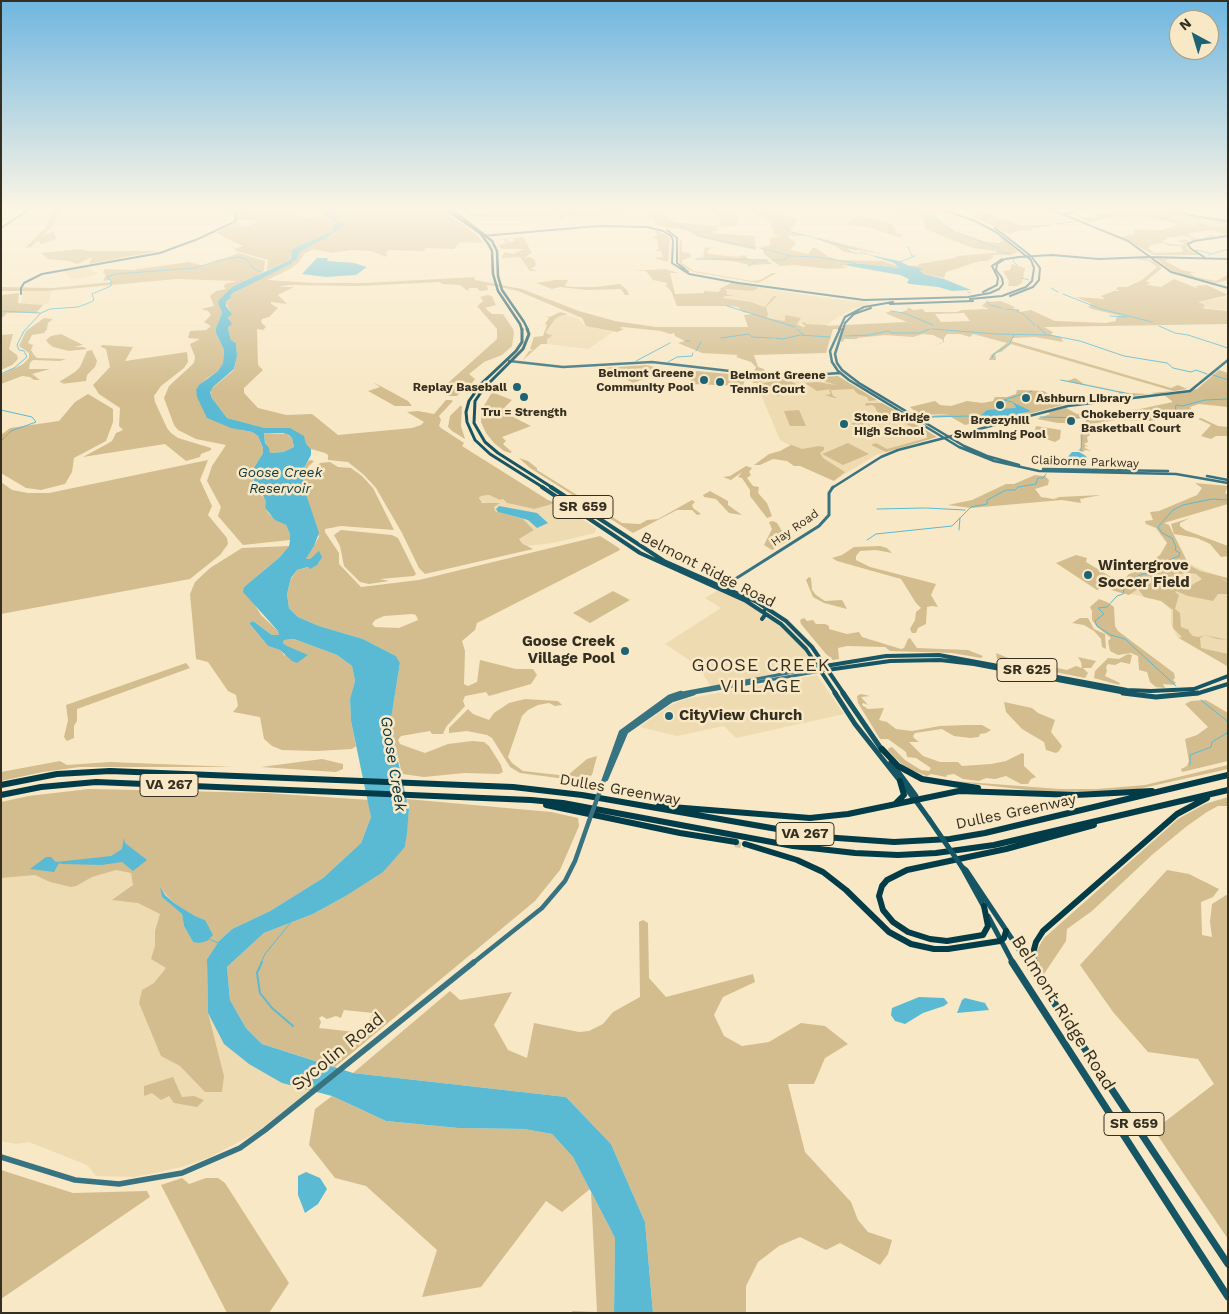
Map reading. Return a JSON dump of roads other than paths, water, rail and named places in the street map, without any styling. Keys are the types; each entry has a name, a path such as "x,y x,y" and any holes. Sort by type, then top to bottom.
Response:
{"highway":[{"path":"882,750 898,766 922,779 950,785 1028,793"},
{"name":"Dulles Greenway","path":"1,785 57,774 97,772 441,783 539,789 823,837 874,842 913,842 985,833 1228,775"},
{"path":"893,804 904,796 900,781"},
{"name":"Dulles Greenway","path":"1,796 41,787 96,782 338,790 511,799 563,804 793,846 878,854 936,853 977,848 1228,791"},
{"path":"627,803 823,818 960,791 1094,795 1167,790"},
{"path":"1042,984 1034,963 1033,953 1038,937 1047,927 1177,814 1197,802 1228,791"},
{"path":"511,799 735,843"},
{"path":"749,813 756,815"},
{"path":"765,816 781,816"},
{"path":"984,906 988,926 983,935 947,941 930,939 908,932 893,922 883,910 879,896 886,880 902,872 1006,849 1106,822 1117,817"},
{"path":"745,845 797,860 822,872 846,890 889,932 911,944 934,949 948,949 1000,941 1004,938 1006,931"}],"main road":[{"path":"21,294 20,288 24,283 42,274 63,270"},
{"name":"Belmont Ridge Road","path":"493,270 494,282 504,303 520,324 523,332 519,348 475,401 473,415 476,430 485,442 498,453 651,553 763,610 794,636 855,724 916,800 962,867 984,906 1000,941 1228,1297"},
{"name":"Belmont Ridge Road","path":"499,270 501,285 509,302 524,322 529,334 526,345 478,387 469,401 466,417 475,440 490,454 564,501 640,553 757,602 786,621 808,642 916,796 916,800"},
{"path":"682,270 689,274 738,283 864,300 984,295 997,290 1003,284 997,270"},
{"path":"686,270 692,273 856,298 955,295 983,292 995,287 998,283 998,278 993,270"},
{"path":"840,373 832,362 830,351 841,322 851,312 883,303 981,298 1015,292 1028,286 1034,276 1034,270"},
{"path":"845,373 837,363 835,352 846,323 854,314 868,308 889,304 984,300 1021,293 1033,287 1039,280 1040,270"},
{"path":"1169,270 1228,288"},
{"name":"Hay Road","path":"722,588 824,521 829,512 830,493 840,481 886,454 1068,406 1186,392 1197,387 1228,360"},
{"path":"508,362 561,369 657,364 750,374 802,376 845,373"},
{"name":"Claiborne Parkway","path":"840,373 980,457 1023,468 1059,472 1176,474 1228,482"},
{"name":"Claiborne Parkway","path":"845,373 947,438"},
{"path":"564,501 575,502"},
{"path":"762,619 765,615 763,610"},
{"name":"SR 625","path":"826,668 886,656 944,656 983,661 1119,688 1151,691 1194,689 1228,676"},
{"name":"SR 625","path":"826,668 890,661 940,660 982,666 1128,694 1156,697 1199,693 1228,684"},
{"name":"Sycolin Road","path":"1,1156 61,1176 89,1182 119,1184 142,1182 182,1173 227,1154 254,1138 542,908 565,881 575,861 601,788 613,765 626,732 672,700 689,694 826,668"},
{"name":"Belmont Ridge Road","path":"962,867 966,870 1228,1264"}],"water":[{"path":"268,270 278,270 233,293 230,296 232,297 226,302 226,306 232,314 228,318 232,324 228,327 231,340 236,343 237,356 234,369 213,387 210,392 212,398 227,418 265,428 290,428 304,436 306,444 311,449 311,455 303,470 303,485 319,533 306,559 310,559 319,551 322,557 317,565 310,569 308,567 297,570 291,578 287,594 289,608 298,617 319,626 363,639 396,656 400,663 390,725 409,810 405,847 383,872 313,914 264,933 227,967 230,1000 246,1028 262,1044 353,1073 566,1097 611,1144 645,1222 653,1313 614,1313 615,1238 573,1157 552,1134 524,1129 458,1128 386,1121 332,1096 282,1083 249,1064 224,1044 208,1013 207,959 219,941 232,929 270,911 323,878 361,843 371,817 351,721 350,699 355,681 352,666 337,655 294,639 284,640 283,643 287,646 308,655 297,663 292,661 280,650 268,646 249,623 253,621 272,635 279,635 278,631 243,592 244,587 280,557 289,546 290,534 286,525 275,520 265,508 266,501 250,474 263,453 258,436 252,432 231,428 207,418 197,397 196,390 199,385 218,371 223,363 224,350 216,333 222,313 218,303 232,287","holes":["264,433 283,433 292,438 294,447 283,452 270,453 265,443"]},
{"path":"305,270 362,270 356,275 326,277 302,274"},
{"path":"874,270 920,270 919,271 924,274 944,279 971,290 952,291 938,287 910,284 907,283 909,279 900,275"},
{"path":"1012,402 1031,411 994,420 980,416 987,410 1015,408"},
{"path":"1072,452 1079,452 1086,456 1087,459 1082,461 1083,465 1061,465"},
{"path":"499,506 537,513 548,523 537,528 528,520 498,512 496,509"},
{"path":"124,838 125,843 147,860 133,871 122,862 102,865 59,863 54,872 30,869 46,857 51,857 56,862 111,856 122,849"},
{"path":"160,887 165,895 174,903 205,920 213,935 207,941 193,942 184,926 182,914 162,897"},
{"path":"919,997 944,998 948,1003 923,1013 905,1024 895,1021 891,1015 892,1008"},
{"path":"965,998 985,1003 989,1010 957,1013 962,1000"},
{"path":"306,1172 320,1178 327,1189 318,1204 305,1213 298,1195 298,1176"}],"waterway":[{"path":"1,374 14,368 27,357 24,351 19,350 17,345 24,331 41,313 50,309 78,307 91,302 94,300 92,294 111,286 111,281 107,277 116,274 164,270"},
{"path":"257,270 261,272"},
{"path":"1022,278 1029,280"},
{"path":"1051,288 1058,292"},
{"path":"1063,294 1101,309 1152,322"},
{"path":"987,301 990,305 1002,308"},
{"path":"727,306 795,327"},
{"path":"1005,309 1016,310 1020,313"},
{"path":"1,311 40,313"},
{"path":"891,311 904,313 933,325"},
{"path":"1022,313 1035,325"},
{"path":"1110,316 1127,317"},
{"path":"1037,326 1046,334"},
{"path":"1159,326 1175,333 1188,335 1228,348"},
{"path":"797,329 804,335"},
{"path":"845,336 870,335 888,331 892,333 919,333 930,329"},
{"path":"932,329 996,334 1049,335 1080,341 1124,356 1167,363 1173,368 1191,372 1196,370 1207,374"},
{"path":"721,338 749,334 752,337 773,338"},
{"path":"775,338 783,339 804,335"},
{"path":"804,335 830,337"},
{"path":"1010,343 1014,335"},
{"path":"685,341 690,341"},
{"path":"696,351 701,342"},
{"path":"636,361 670,343"},
{"path":"992,358 993,355 1009,344"},
{"path":"668,362 677,357 692,356 693,353"},
{"path":"1213,375 1228,380"},
{"path":"1061,380 1134,395"},
{"path":"1012,402 1004,400 1032,391"},
{"path":"1040,417 1088,418 1133,416 1175,411 1176,405 1182,406 1205,400 1228,399"},
{"path":"1157,408 1162,411"},
{"path":"1,410 32,417 36,422 11,431 1,441"},
{"path":"921,417 974,416"},
{"path":"1081,451 1082,434 1085,430 1083,426 1089,419"},
{"path":"960,518 971,507 987,504 987,500 1006,490 1015,490 1018,487 1036,484 1038,478 1043,478 1046,474"},
{"path":"1176,686 1125,639 1111,635 1097,626 1095,621 1104,614 1098,608 1107,607 1117,596 1123,594 1124,589 1130,585 1129,580 1143,574 1156,573 1159,571 1162,563 1179,556 1180,553 1175,550 1176,547 1172,538 1162,533 1158,527 1173,510 1183,505 1212,499 1226,500 1228,498"},
{"path":"877,509 925,508"},
{"path":"926,508 965,510"},
{"path":"867,540 876,534 952,526 960,518"},
{"path":"959,530 960,518"},
{"path":"1201,700 1228,722"},
{"path":"1190,765 1190,755 1211,747 1212,742 1227,733 1228,729"},
{"path":"261,963 265,954 291,922"},
{"path":"209,939 218,943"},
{"path":"262,962 257,973 260,993 272,1008 293,1026"}],"tunnel":[{"path":"735,844 745,846"}],"place":[{"name":"Belmont Greene Community Pool","path":"704,380"},
{"name":"Belmont Greene Tennis Court","path":"720,382"},
{"name":"Replay Baseball","path":"517,387"},
{"name":"Tru = Strength","path":"524,397"},
{"name":"Ashburn Library","path":"1026,398"},
{"name":"Breezyhill Swimming Pool","path":"1000,405"},
{"name":"Chokeberry Square Basketball Court","path":"1071,421"},
{"name":"Stone Bridge High School","path":"844,424"},
{"name":"Wintergrove Soccer Field","path":"1088,575"},
{"name":"Goose Creek Village Pool","path":"625,651"},
{"name":"CityView Church","path":"669,716"}],"district":[{"name":"GOOSE CREEK VILLAGE","path":"761,676"}],"water label":[{"name":"Goose Creek Reservoir","path":"280,482"},
{"name":"Goose Creek","path":"393,764"}]}
